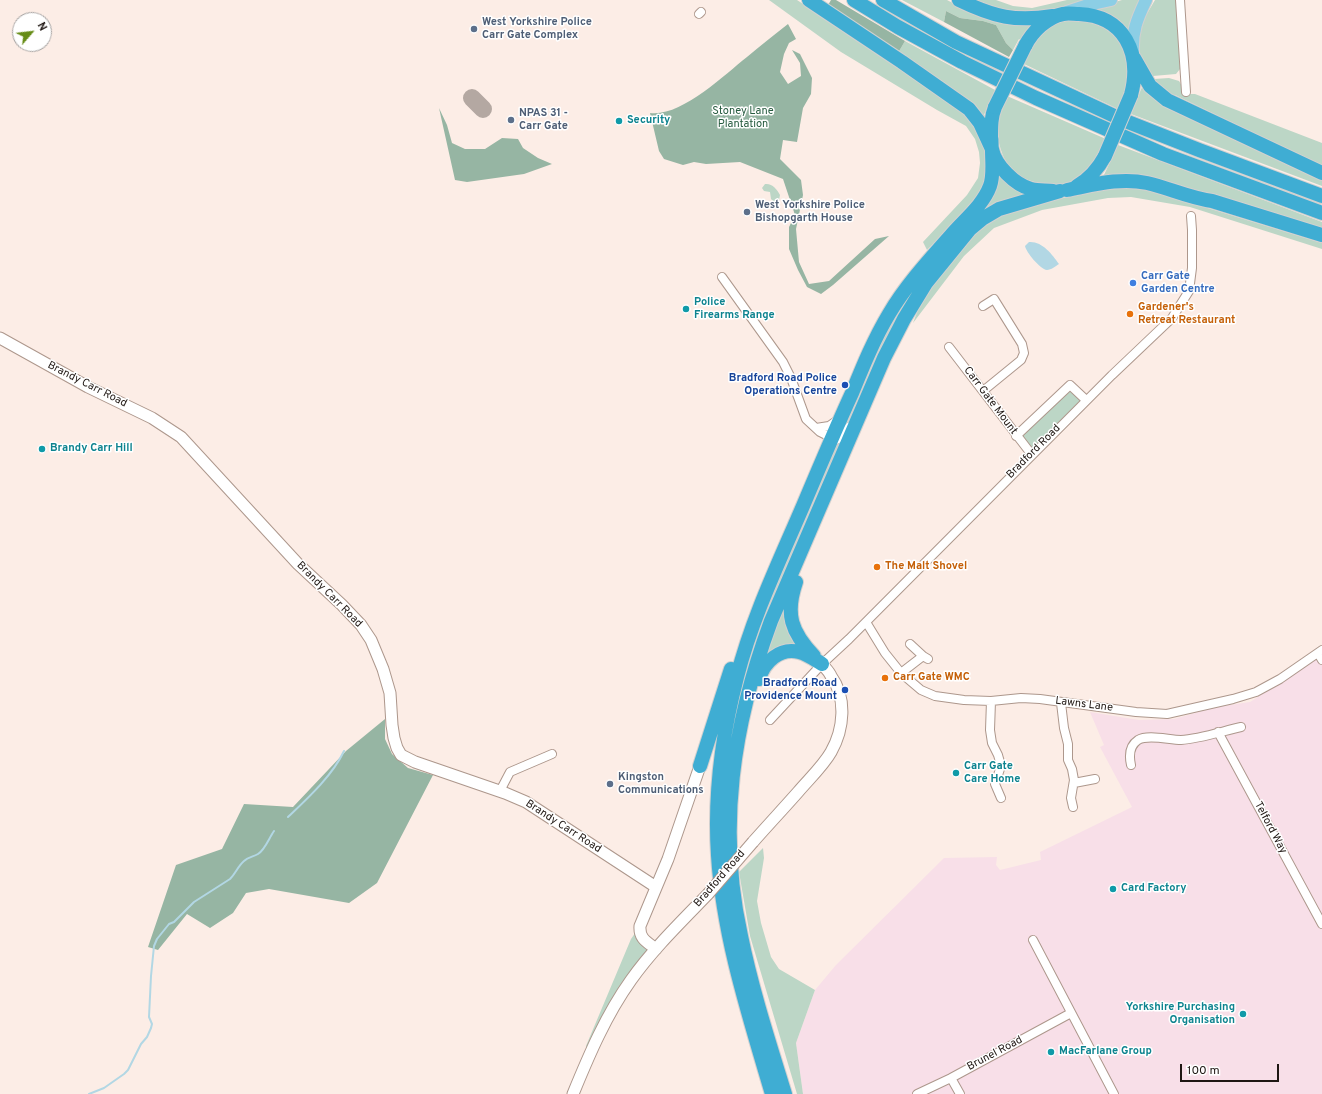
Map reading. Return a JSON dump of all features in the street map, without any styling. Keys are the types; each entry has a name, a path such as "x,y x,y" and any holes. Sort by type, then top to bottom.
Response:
{"highway":[{"path":"809,0 964,104 977,118 992,150 1007,175 1021,185 1032,189 1064,190 1082,182 1092,175 1100,166 1131,95 1134,82 1133,56"},
{"path":"854,0 898,27 1036,98 1163,154 1322,213"},
{"path":"883,0 956,42 1123,120 1322,196"},
{"path":"959,0 982,11 1008,18 1031,19 1063,14 1098,17 1120,30 1127,40 1133,56 1150,86 1161,96 1322,174"},
{"path":"700,766 723,690 736,656 756,616 831,438 878,332 891,310 931,258 987,194 992,180 991,122 995,107 1031,36 1047,21 1063,14"},
{"path":"785,1094 751,979 741,935 730,863 730,815 733,772 739,730 761,648 771,621 884,358 926,283 970,229 982,219 1000,209 1064,190 1116,181 1147,183 1198,199 1212,201 1322,235"},
{"path":"804,547 799,574 792,597 790,613 798,637 822,664"},
{"path":"756,616 737,676 725,731 717,814 718,856 722,893 730,938 740,982 772,1094"},
{"path":"730,815 749,712 762,670 771,659 782,652 789,651 801,652 822,664"}],"main road":[{"path":"1063,14 1088,5 1111,0"},
{"path":"1133,56 1132,38 1134,27 1146,0"}],"street":[{"path":"1180,0 1181,78 1186,92"},
{"name":"Bradford Road","path":"770,720 822,664 866,622 1086,400 1172,318 1189,292 1192,268 1191,216"},
{"path":"722,277 783,362 791,378 806,419 816,428 836,440 842,437 848,430 862,395 874,381"},
{"path":"983,306 994,299 1022,344 1024,353 1021,360 983,391"},
{"name":"Brandy Carr Road","path":"0,338 88,387 152,418 181,437 298,564 342,605 371,640 383,669 390,693 394,738 401,755 526,802 656,888"},
{"name":"Carr Gate Mount","path":"949,347 1032,455"},
{"path":"1016,436 1070,385 1086,400"},
{"path":"816,428 829,426 841,417"},
{"name":"Lawns Lane","path":"866,622 885,653 901,673 921,690 935,696 964,700 991,701 1021,698 1136,712 1167,714 1233,699 1256,692 1320,654"},
{"path":"901,673 925,658 910,644"},
{"name":"Bradford Road","path":"573,1094 609,1014 630,981 656,949 708,894 819,768 830,753 836,742 840,728 842,705 832,676 822,664"},
{"path":"991,701 990,730 992,743 1000,762 1000,769 991,785 1001,798"},
{"path":"1062,703 1064,728 1068,744 1068,760 1074,775 1074,783 1070,798 1073,807"},
{"path":"1131,765 1130,758 1132,748 1134,743 1139,739 1151,737 1183,740 1241,727"},
{"name":"Telford Way","path":"1218,732 1322,924"},
{"path":"500,791 510,772 552,754"},
{"path":"656,949 641,937 639,933 640,926 685,812 700,766"},
{"path":"1074,783 1095,779"},
{"path":"1033,940 1114,1094"},
{"name":"Brunel Road","path":"917,1094 951,1078 1071,1013"},
{"path":"951,1078 960,1094"}],"shaded area":[{"path":"1322,656 1322,1094 803,1094 796,1043 815,990 836,965 944,858 997,857 996,865 1000,870 1041,860 1040,852 1132,807 1100,747 1104,745 1090,712 1139,720 1174,719 1216,707 1250,702"}],"green space":[{"path":"769,0 797,0 953,104 965,109 986,150 987,176 982,190 975,201 927,250 923,242 967,195 978,178 980,163 979,152 975,139 966,126 841,52"},
{"path":"831,0 836,0 905,41 898,53 827,7"},
{"path":"902,0 947,0 968,11 1034,25 1022,40 1019,39 1013,50 1006,43 996,25 983,21 960,18 946,11 944,22"},
{"path":"973,0 996,0 1013,6 1032,8 1067,0 1095,0 1039,12 1017,13 1001,11"},
{"path":"1122,0 1141,0 1132,17 1128,30 1122,23 1106,13 1097,10 1097,7"},
{"path":"1155,0 1177,0 1180,69 1176,74 1153,76 1149,78 1139,57 1138,51 1142,22"},
{"path":"946,11 960,18 983,21 996,25 1006,43 1013,50 1009,57 944,22"},
{"path":"1071,20 1086,21 1100,25 1114,35 1122,46 1128,61 1127,87 1118,109 1024,64 1031,45 1049,27 1057,23"},
{"name":"Stoney Lane Plantation","path":"788,24 796,39 789,43 784,54 780,72 788,84 801,76 800,63 792,50 800,54 812,78 811,94 803,108 797,142 783,140 780,159 801,180 803,195 796,229 799,262 809,284 829,281 875,239 889,236 821,294 807,287 789,249 789,227 795,215 783,179 740,162 706,164 694,162 683,165 664,159 659,151 650,113 662,113 675,109 701,94"},
{"path":"905,41 995,90 983,117 898,53"},
{"path":"1169,78 1179,81 1182,86 1181,91 1188,94 1195,94 1322,143 1322,166 1175,95 1170,97 1158,88 1154,79"},
{"path":"1145,85 1322,178 1322,186 1131,114 1142,87"},
{"path":"1007,96 1106,139 1090,170 1073,183 1065,185 1030,181 1016,174 1002,153 997,127 997,122"},
{"path":"439,108 447,125 452,143 465,149 485,149 502,138 518,139 523,148 538,158 552,164 524,174 467,182 455,180"},
{"path":"1118,145 1322,222 1322,231 1103,177"},
{"path":"999,176 1014,188 1029,195 983,214 876,363 864,384 844,430 841,427 889,322 997,183"},
{"path":"765,184 770,184 776,189 780,195 779,200 774,202 771,199 770,192 764,191 762,188"},
{"path":"1139,187 1322,243 1322,249 1190,207 1131,197 1108,198 1042,210 994,228 964,256 913,323 921,302 977,229 1013,208 1113,188"},
{"path":"1070,385 1086,400 1032,455 1016,436"},
{"path":"844,440 786,577 723,784 736,696 768,598 834,443"},
{"path":"783,606 798,644 765,659"},
{"path":"385,719 385,739 392,754 408,768 433,775 377,883 349,903 269,889 246,893 233,913 210,928 187,914 158,950 148,947 176,865 222,849 244,804 293,807 346,751"},
{"path":"763,848 764,858 757,901 761,923 771,957 779,969 815,990 796,1043 803,1094 797,1094 750,936 739,872"},
{"path":"640,926 656,949 589,1057 586,1046 631,939"}],"water":[{"path":"1029,242 1034,242 1042,246 1050,252 1059,264 1049,270 1041,267 1026,249 1025,246"}],"waterway":[{"path":"288,817 326,778 344,751"},
{"path":"89,1094 104,1088 128,1070 151,1028 152,1024 149,1017 151,976 154,946 157,939 169,924 174,922 194,902 230,879 244,861 260,852 265,847 274,831"}],"taxiway":[{"path":"472,98 483,109"}],"place":[{"name":"West Yorkshire Police Carr Gate Complex","path":"474,29"},
{"name":"NPAS 31 - Carr Gate","path":"511,120"},
{"name":"Security","path":"619,121"},
{"name":"West Yorkshire Police Bishopgarth House","path":"747,212"},
{"name":"Carr Gate Garden Centre","path":"1133,283"},
{"name":"Police Firearms Range","path":"686,309"},
{"name":"Gardener's Retreat Restaurant","path":"1130,314"},
{"name":"Bradford Road Police Operations Centre","path":"845,385"},
{"name":"Brandy Carr Hill","path":"42,449"},
{"name":"The Malt Shovel","path":"877,567"},
{"name":"Carr Gate WMC","path":"885,678"},
{"name":"Bradford Road Providence Mount","path":"845,690"},
{"name":"Carr Gate Care Home","path":"956,773"},
{"name":"Kingston Communications","path":"610,784"},
{"name":"Card Factory","path":"1113,889"},
{"name":"Yorkshire Purchasing Organisation","path":"1243,1014"},
{"name":"MacFarlane Group","path":"1051,1052"}]}
